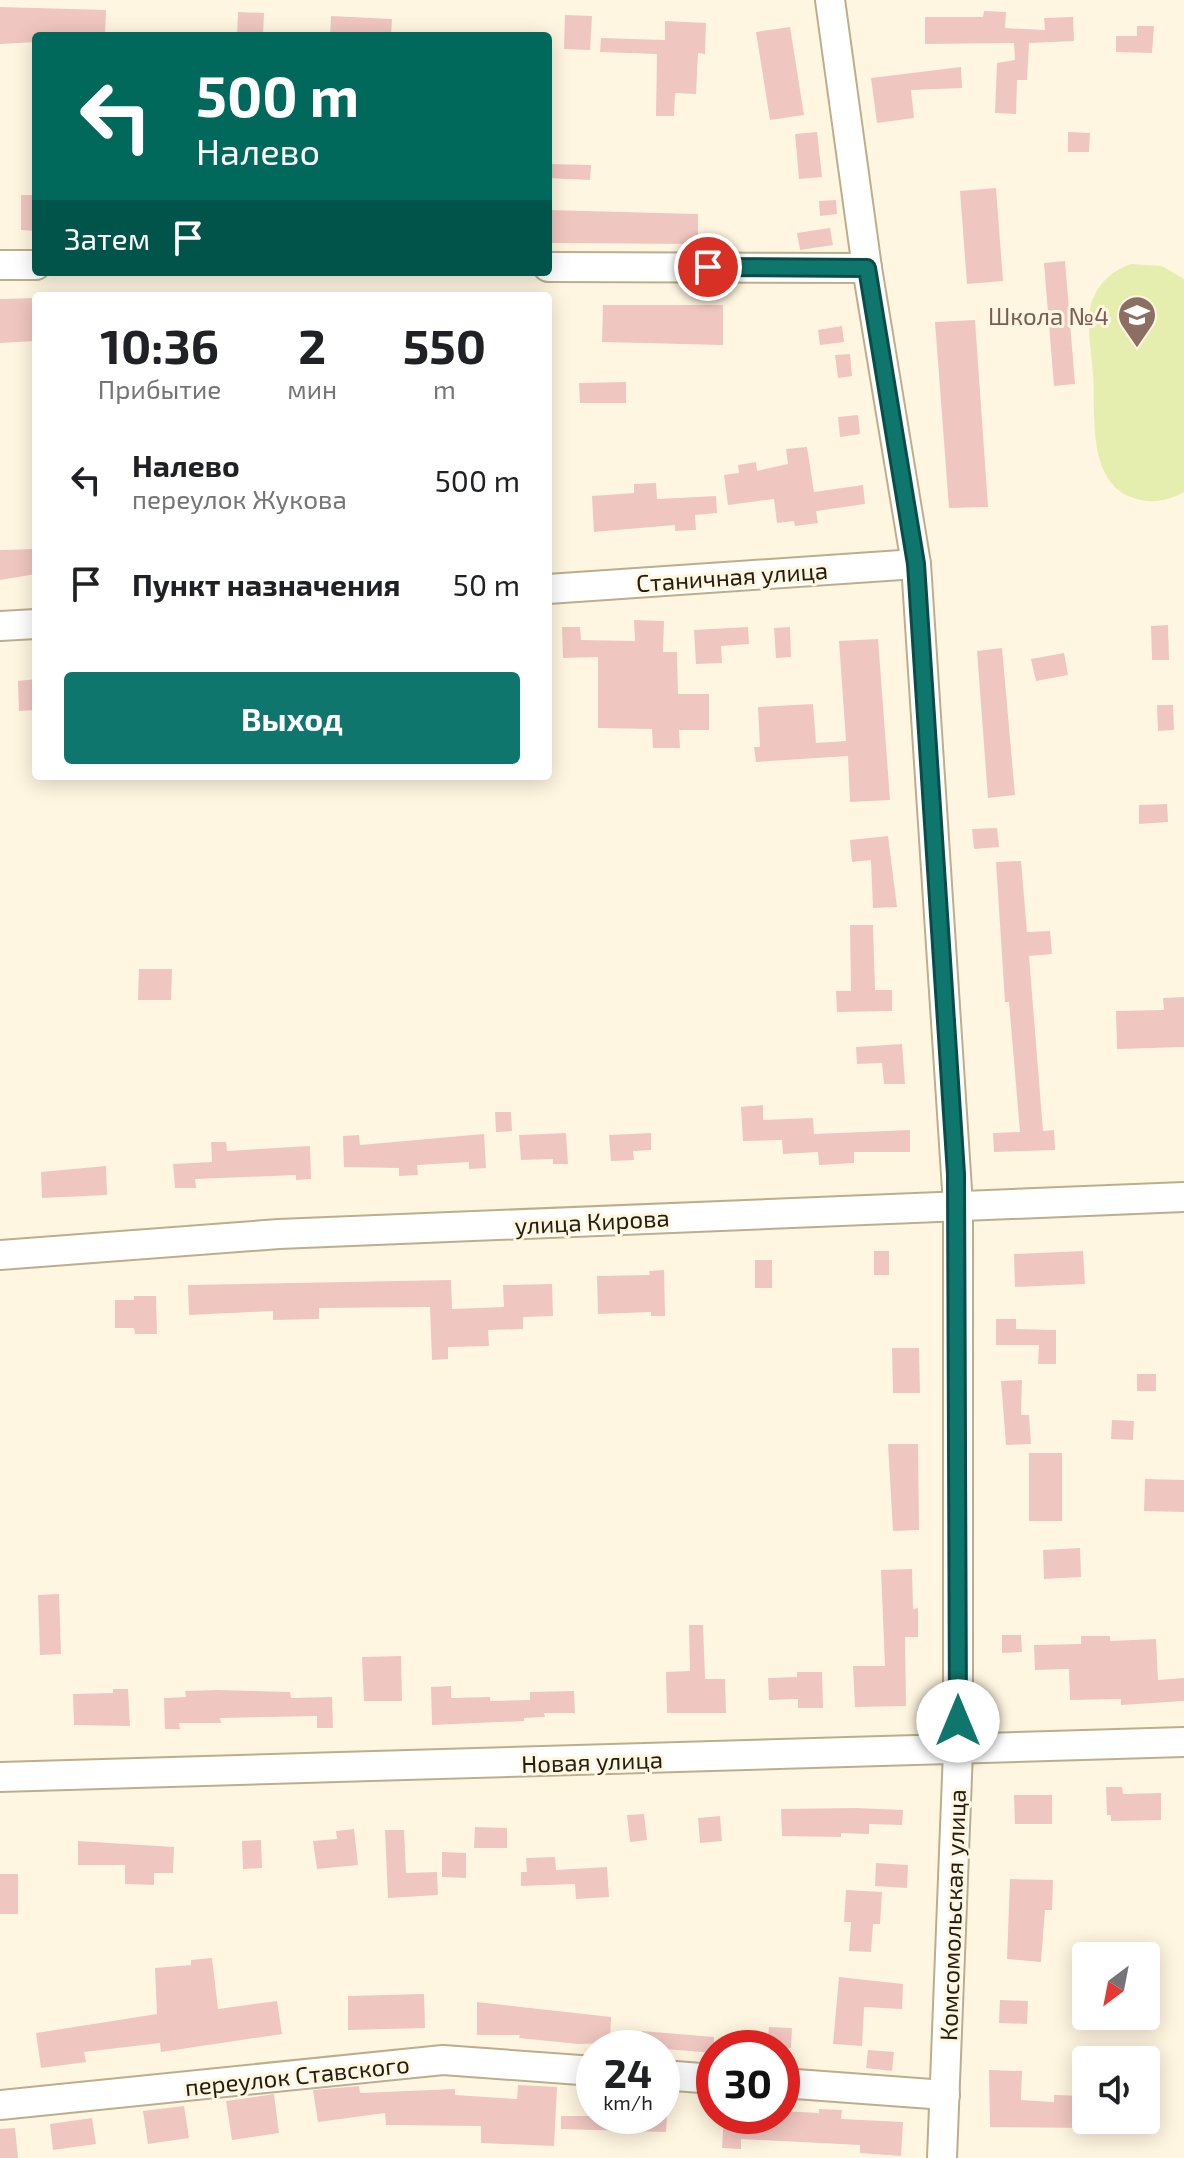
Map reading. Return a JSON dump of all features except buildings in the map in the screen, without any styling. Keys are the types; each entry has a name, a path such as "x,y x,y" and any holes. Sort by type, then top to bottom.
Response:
{"street":[{"name":"Комсомольская улица","path":"830,0 867,268 916,564 958,1205 958,1751 942,2158"},
{"path":"0,265 32,265"},
{"path":"552,267 867,268"},
{"name":"Станичная улица","path":"552,589 916,564"},
{"path":"0,626 32,624"},
{"name":"улица Кирова","path":"0,1255 279,1234 1184,1197"},
{"name":"Новая улица","path":"0,1777 1184,1742"},
{"name":"переулок Ставского","path":"0,2105 443,2060 576,2070"},
{"path":"800,2084 945,2095"}],"green space":[{"name":"Школа №4","path":"1131,264 1162,266 1184,279 1184,492 1155,501 1137,499 1121,492 1109,480 1101,465 1095,428 1090,309 1103,283 1113,273"}],"place":[{"name":"Школа №4","path":"1137,349"}],"route":[{"path":"708,267 867,268 916,564 958,1205 958,1721"}]}
